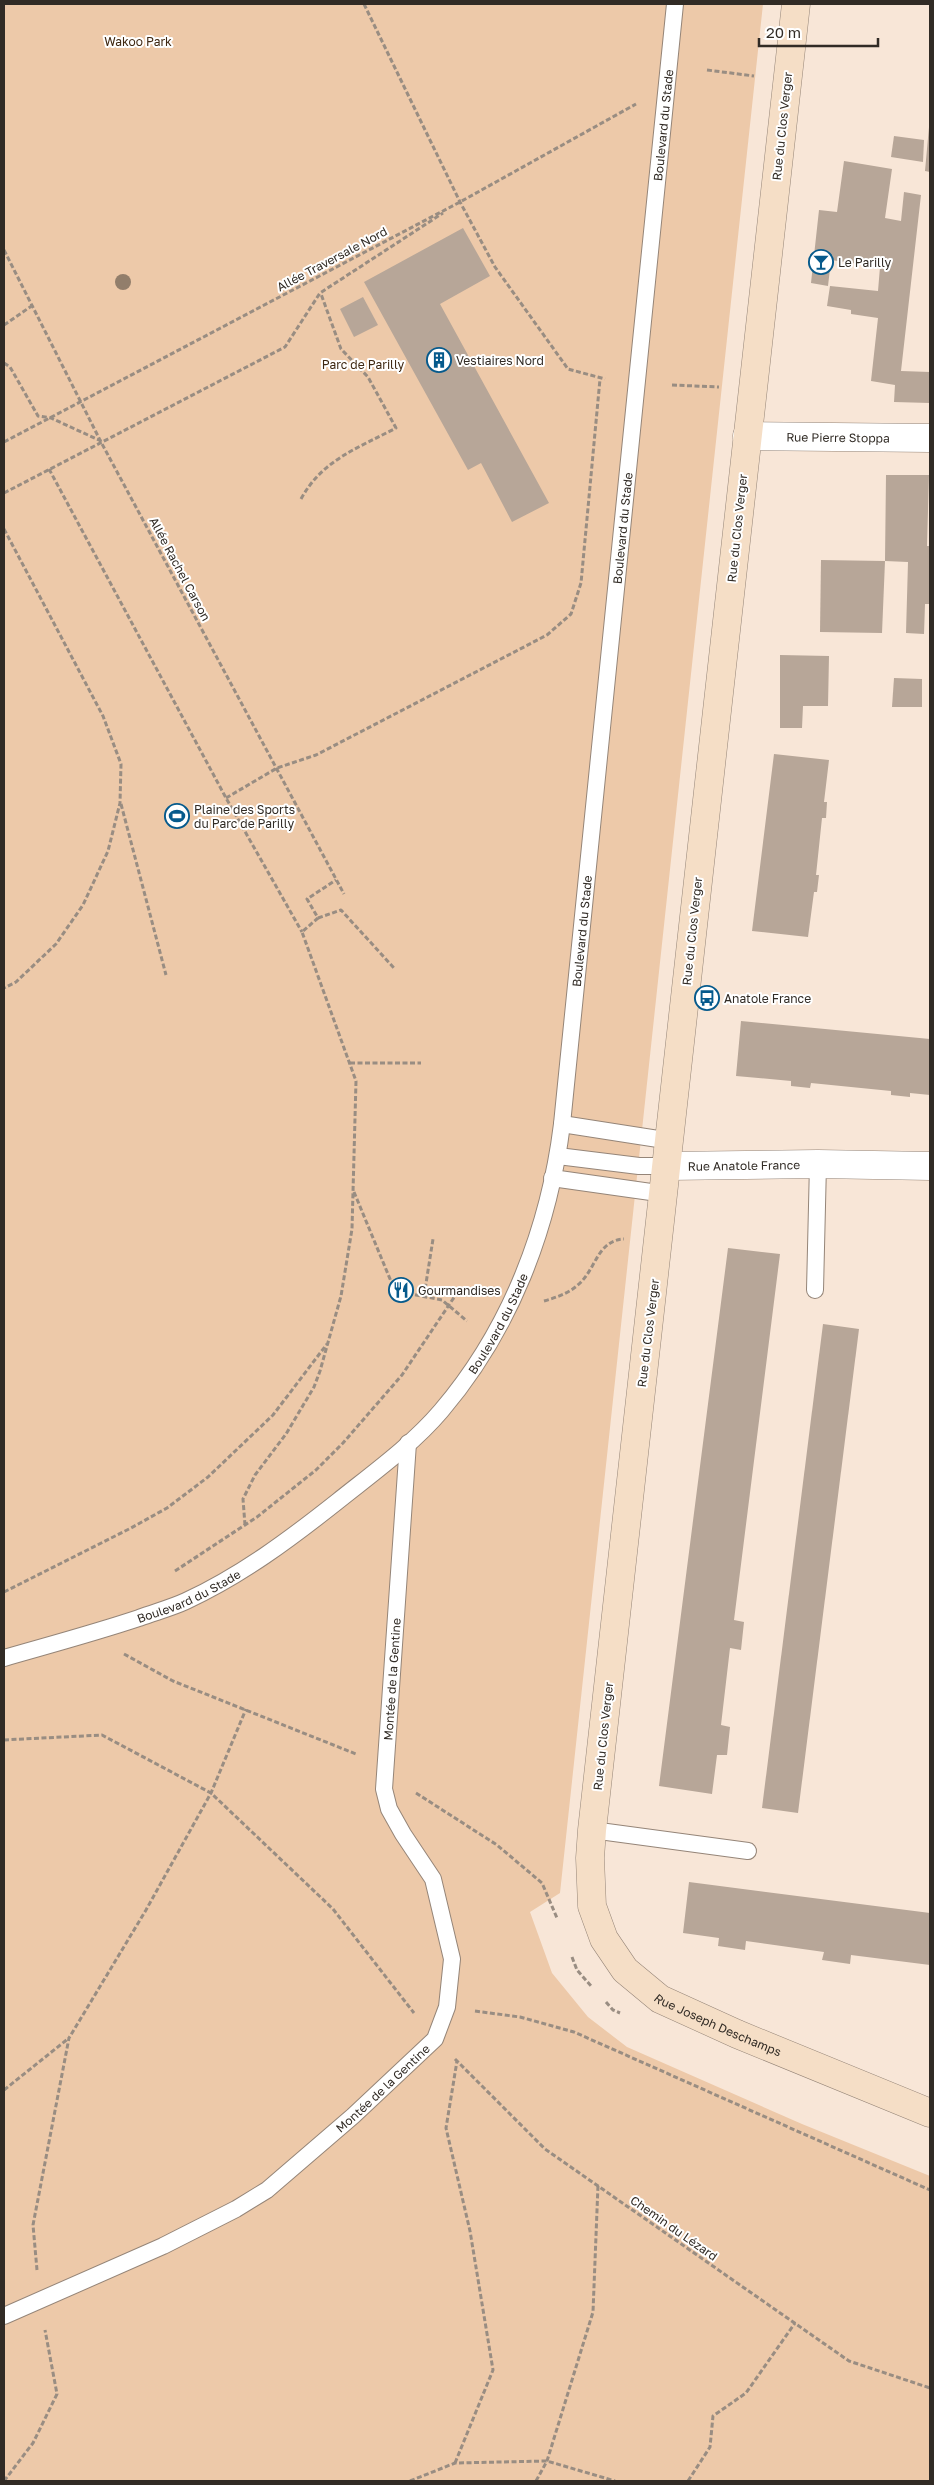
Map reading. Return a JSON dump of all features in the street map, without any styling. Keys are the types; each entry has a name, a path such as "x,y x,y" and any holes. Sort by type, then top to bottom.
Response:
{"street":[{"name":"Rue du Clos Verger","path":"590,1858 670,1153 747,436 796,4"},
{"name":"Rue Pierre Stoppa","path":"747,436 930,438"},
{"name":"Rue Anatole France","path":"670,1153 818,1164 930,1166"},
{"name":"Rue Joseph Deschamps","path":"590,1858 592,1906 604,1939 625,1970 660,1999 737,2034 930,2114"}],"lane":[{"name":"Boulevard du Stade","path":"4,1658 88,1635 185,1602 248,1569 329,1508 408,1443 440,1412 491,1341 514,1298 536,1239 558,1156 562,1124 675,4"},
{"path":"562,1124 670,1153"},
{"name":"Rue Anatole France","path":"558,1156 639,1166 670,1153"},
{"path":"815,1290 818,1164"},
{"path":"552,1178 665,1194"},
{"name":"Montée de la Gentine","path":"4,2316 162,2246 236,2209 267,2190 353,2116 435,2039 447,2007 452,1959 433,1879 389,1809 384,1789 408,1443"},
{"path":"592,1830 748,1851"}],"path":[{"path":"364,4 460,202 495,267 568,368 605,379"},
{"path":"707,70 760,77"},
{"name":"Allée Traversale Nord","path":"4,442 460,202 666,86"},
{"path":"4,494 285,347 320,294 460,202"},
{"name":"Allée Rachel Carson","path":"4,250 101,442 344,894"},
{"path":"301,499 311,481 333,461 396,428 368,377 341,349 320,294"},
{"path":"4,325 33,306"},
{"path":"4,363 10,368 38,416 51,418 101,442"},
{"path":"226,798 277,768 316,755 547,635 571,614 581,583 600,379"},
{"path":"672,384 723,388"},
{"path":"49,469 226,798 302,932 356,1081 352,1229 341,1296 314,1387 286,1434 255,1475 242,1499 245,1525"},
{"path":"4,529 103,716 122,764 120,804 108,851 83,905 56,944 16,982 4,988"},
{"path":"120,804 166,975"},
{"path":"318,918 306,899 336,880"},
{"path":"302,932 318,918 341,910 394,968"},
{"path":"350,1063 420,1063"},
{"path":"353,1189 395,1291 442,1300 491,1341"},
{"path":"424,1296 433,1238"},
{"path":"514,1298 545,1301 566,1294 582,1281 604,1246 621,1238 659,1244"},
{"path":"168,1576 245,1525 316,1470 343,1443 402,1375 459,1290"},
{"path":"4,1592 167,1508 208,1477 273,1415 328,1341"},
{"path":"88,1635 173,1681 351,1751 497,1845 542,1883"},
{"path":"4,2090 69,2038 146,1910 211,1793 246,1709"},
{"name":"Chemin du Lézard","path":"4,1740 102,1735 211,1793 334,1909 435,2039 545,2149 849,2361 930,2388"},
{"path":"447,2007 520,2016 574,2032 930,2190"},
{"path":"4,2480 33,2443 57,2394 39,2300 34,2225 69,2038"},
{"path":"455,2463 493,2370 470,2231 446,2128 457,2061"},
{"path":"536,2481 547,2461 592,2312 598,2185"},
{"path":"688,2481 710,2447 713,2416 746,2393 795,2323"},
{"path":"410,2481 455,2463 547,2461 615,2481"}],"green space":[{"name":"Parc de Parilly","path":"4,4 763,4 560,1893 530,1912 552,1973 588,2017 627,2047 802,2124 930,2176 930,2481 4,2481"}],"building":[{"path":"930,127 930,172 925,171"},
{"path":"894,136 924,140 923,162 891,157"},
{"path":"844,161 892,169 885,218 901,221 904,192 921,195 901,371 930,372 930,403 894,402 895,385 871,381 878,318 851,314 851,310 827,306 830,286 878,291 880,267 831,260 828,286 811,283 819,210 837,212"},
{"name":"Vestiaires Nord","path":"463,228 490,276 440,304 549,503 512,522 481,463 468,470 364,282"},
{"path":"363,297 378,325 354,337 340,309"},
{"path":"886,475 929,475 927,546 930,546 930,604 925,604 924,634 906,633 908,562 885,561"},
{"path":"821,560 885,561 882,633 820,632"},
{"path":"780,655 829,656 828,706 803,706 802,728 780,728"},
{"path":"894,678 922,679 922,707 892,707"},
{"path":"774,754 829,760 824,802 827,802 826,818 822,818 816,875 819,875 817,892 814,892 808,937 752,931"},
{"path":"741,1021 930,1039 930,1095 910,1093 910,1097 891,1095 891,1091 811,1083 810,1088 791,1086 791,1081 736,1076"},
{"path":"728,1248 780,1254 734,1620 744,1622 741,1650 730,1648 721,1725 730,1727 727,1755 717,1755 712,1794 659,1786"},
{"path":"823,1324 859,1329 798,1813 762,1808"},
{"path":"689,1882 930,1913 930,1965 851,1955 850,1964 822,1960 824,1952 746,1941 745,1950 718,1946 719,1938 683,1933"}],"place":[{"name":"Le Parilly","path":"821,262"},
{"name":"Vestiaires Nord","path":"439,360"},
{"name":"Plaine des Sports du Parc de Parilly","path":"177,816"},
{"name":"Anatole France","path":"707,998"},
{"name":"Gourmandises","path":"401,1290"}],"park label":[{"name":"Wakoo Park","path":"138,41"}]}
